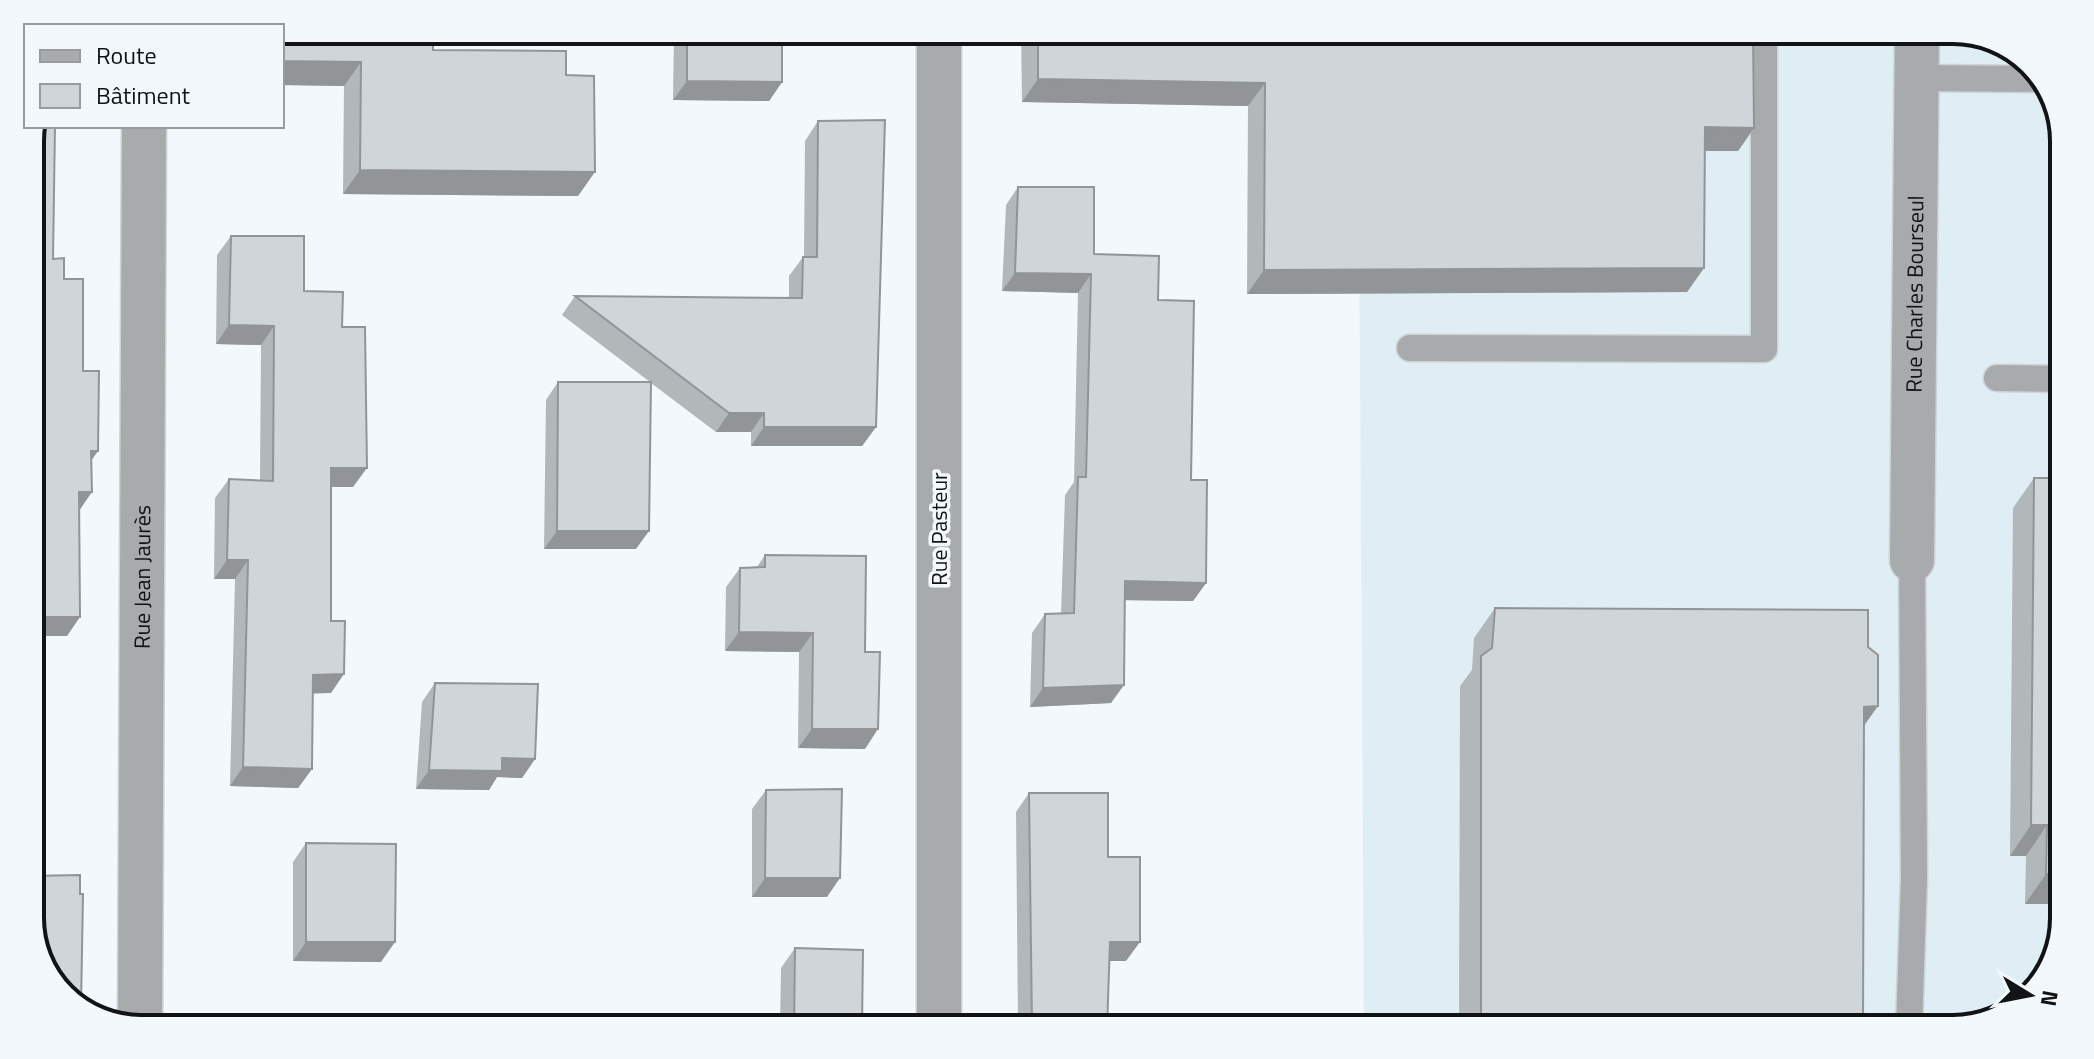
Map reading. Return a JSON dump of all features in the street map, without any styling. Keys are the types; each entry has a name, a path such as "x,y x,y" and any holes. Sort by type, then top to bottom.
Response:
{"street":[{"name":"Rue Pasteur","path":"939,44 939,1015"},
{"name":"Rue Charles Bourseul","path":"1912,560 1917,44"},
{"name":"Rue Jean Jaurès","path":"140,1015 144,128"}],"lane":[{"path":"1410,348 1764,349 1764,44"},
{"path":"1917,78 2027,79"},
{"path":"1997,378 2050,379"},
{"path":"1909,1015 1914,878 1912,560"}],"shaded area":[{"path":"1358,44 1953,44 1996,54 2017,68 2034,87 2045,110 2050,135 2050,918 2042,955 1990,955 1990,1008 1953,1015 1364,1015"}],"building":[{"path":"284,44 433,44 433,50 566,51 566,75 594,76 595,172 360,170 361,62 284,61"},
{"path":"687,44 782,44 782,82 687,81"},
{"path":"1038,44 1753,44 1754,128 1705,127 1704,268 1264,270 1265,83 1038,79"},
{"path":"885,120 876,427 764,427 764,413 729,413 575,296 802,298 803,257 817,257 818,121"},
{"path":"45,128 55,128 53,259 64,258 64,279 83,279 83,371 99,371 98,451 91,451 92,492 79,492 80,617 44,617"},
{"path":"1018,187 1094,187 1094,254 1159,256 1158,300 1194,301 1191,480 1207,480 1206,583 1125,581 1124,685 1043,688 1045,614 1074,613 1078,477 1086,477 1091,274 1015,273"},
{"path":"231,236 304,236 304,291 343,292 342,327 365,327 367,468 331,468 331,621 345,621 344,674 313,675 312,769 243,767 248,560 227,560 229,479 273,481 274,326 229,325"},
{"path":"558,382 651,382 649,531 557,531"},
{"path":"2034,478 2050,478 2050,874 2046,874 2047,825 2031,825"},
{"path":"765,555 866,556 865,652 880,652 878,729 812,729 813,633 739,632 740,568 765,567"},
{"path":"1495,608 1868,610 1868,647 1878,655 1878,706 1864,707 1863,1015 1481,1015 1481,656 1492,648"},
{"path":"435,683 538,684 535,759 502,758 502,771 429,770"},
{"path":"842,789 840,878 765,878 766,790"},
{"path":"1029,793 1108,793 1108,857 1140,857 1140,942 1110,942 1107,1015 1032,1015"},
{"path":"306,843 396,844 395,942 306,942"},
{"path":"80,875 80,894 83,894 81,994 60,972 49,949 44,924 44,876"},
{"path":"795,948 863,950 862,1015 794,1015"}]}
